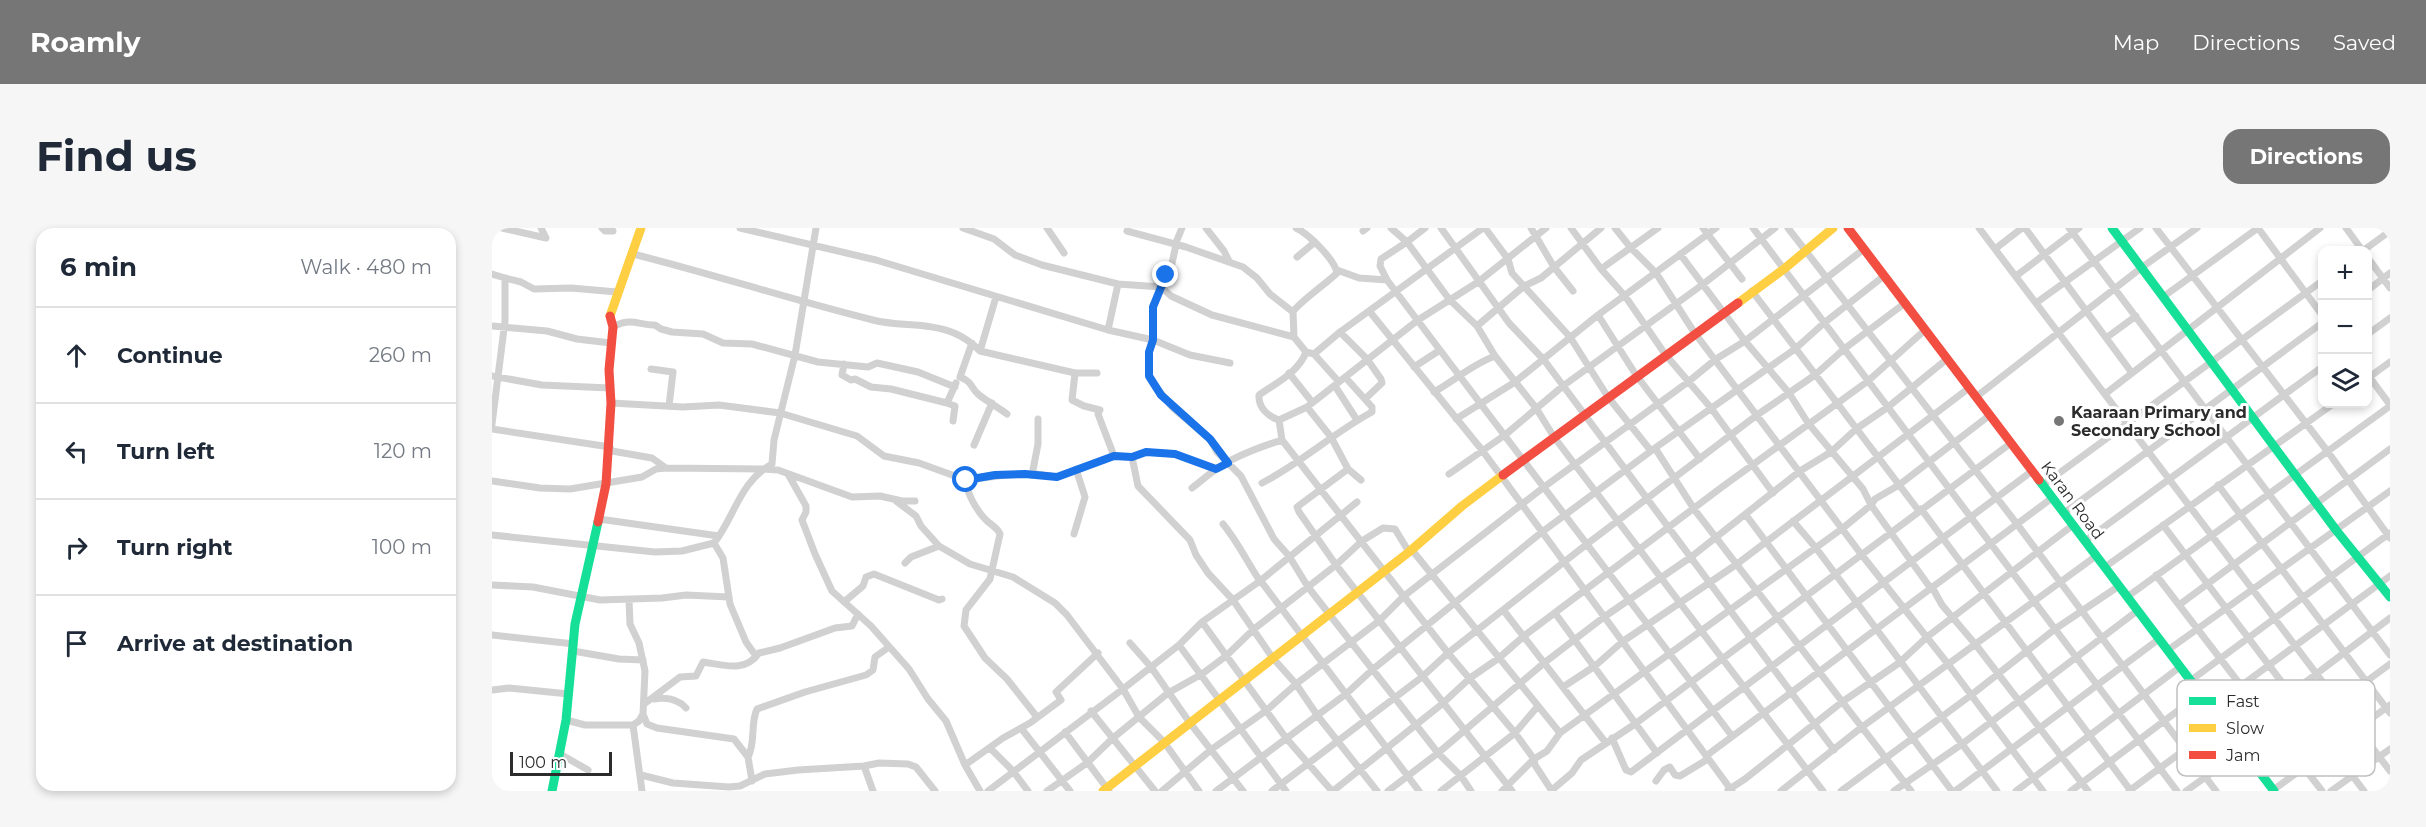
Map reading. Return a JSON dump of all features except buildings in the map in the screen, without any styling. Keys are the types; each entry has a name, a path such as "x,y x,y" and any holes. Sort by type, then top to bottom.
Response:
{"street":[{"path":"502,228 546,238 541,228"},
{"path":"602,228 605,231 613,231"},
{"path":"552,791 566,720 580,597 606,484 610,447 613,327 609,314 641,228"},
{"path":"740,228 876,260 1108,330 1153,340 1190,355 1230,363"},
{"path":"492,535 655,552 681,551 714,543 738,500 755,476 771,464 780,413 795,355 816,228"},
{"path":"963,228 994,239 1015,255 1042,265 1118,284 1161,287 1171,296 1212,315 1294,337 1340,381 1365,399 1373,410 1262,483"},
{"path":"1047,228 1064,253"},
{"path":"1182,228 1171,268 1153,307 1153,340 1149,352 1149,376 1173,408 1210,439 1241,476 1274,539 1289,556 1308,587 1438,753 1461,776 1471,791"},
{"path":"1206,228 1229,261"},
{"path":"1296,228 1315,242 1337,270 1359,278 1388,280"},
{"path":"1391,228 1407,242 1449,299 1477,326 1495,356 1536,408 1554,436 1620,520 1721,659 1823,791"},
{"path":"1425,228 1379,262 1388,280 1732,736"},
{"path":"1441,228 1478,282 1544,360 1834,750"},
{"path":"1546,228 1537,236 1508,259 1478,282 1418,320 1310,405 1279,420 1265,412 1258,400 1259,395 1303,362 1310,353 1484,228 1508,259 1512,273 1570,337 1608,397 1675,477 1694,509 1911,791"},
{"path":"1531,228 1554,267 1573,291"},
{"path":"1571,228 1601,269 1625,296 1665,354 1711,408 1773,493"},
{"path":"1477,326 1524,286 1541,278 1601,228"},
{"path":"1615,228 1656,273 1694,332 2043,791"},
{"path":"1601,269 1658,228"},
{"path":"1456,419 1515,382 1598,315 1680,254 1705,231 1716,228"},
{"path":"1753,228 2177,791"},
{"path":"1449,474 1505,435 1563,386 1702,285 1775,228"},
{"path":"1788,228 1997,497 2177,739"},
{"path":"1065,732 1106,790 1133,766 1220,701 1272,657 1410,551 1501,476 1694,332 1784,269 1833,228"},
{"path":"1979,228 2321,680"},
{"path":"1995,249 2024,228 2132,373"},
{"path":"2112,228 2336,530 2390,597"},
{"path":"2036,303 2140,228"},
{"path":"2156,228 2389,535 2191,680"},
{"path":"1976,397 2141,268 2197,228"},
{"path":"2163,297 2258,228 2318,310"},
{"path":"2105,394 2320,228"},
{"path":"2346,228 2360,246"},
{"name":"Karan Road","path":"1850,229 2189,680"},
{"path":"2016,276 2074,230 2094,261 2390,655"},
{"path":"2368,246 2390,230"},
{"path":"1127,231 1186,247 1249,270 1270,294 1293,312"},
{"path":"1705,231 1742,279"},
{"path":"1297,258 1315,242"},
{"path":"1162,791 1212,749 1267,710 1296,684 1379,621 1404,596 1433,576 1575,463 1688,382 1716,359 1745,341 1864,249"},
{"path":"633,254 713,274 804,303 878,321 933,327 954,332 980,351 1075,373 1097,373"},
{"path":"1680,254 1745,341 1789,393 1808,423 1863,489 1871,505 1929,586 1932,587 1942,605 1976,645 2088,791"},
{"path":"2372,264 2390,288"},
{"path":"1294,337 1293,312 1323,287 1337,270"},
{"path":"2372,286 2390,273"},
{"path":"492,274 521,282 534,289 571,288 617,292"},
{"path":"1216,791 1346,694 1426,625 1542,532 1625,469 1795,349 1824,322 1884,276"},
{"path":"492,424 495,377 504,328 505,278"},
{"path":"1108,330 1118,284"},
{"path":"2043,485 2318,284"},
{"path":"1752,291 1878,458 1943,538 2130,791 2177,756"},
{"path":"980,351 996,297"},
{"path":"1272,791 1422,676 1587,544 1757,415 1815,375 1905,303"},
{"path":"1370,312 1482,450 1729,790 1842,702 1900,662 1926,637 1954,618 2073,525"},
{"path":"1598,315 1636,375 1700,459"},
{"path":"2106,338 2136,316"},
{"path":"2372,331 2390,318"},
{"path":"613,327 636,321 672,332 702,334 723,343 752,344 818,362 868,367 877,363 918,372 955,387"},
{"path":"492,326 547,331 578,339 611,343"},
{"path":"2064,513 2318,326"},
{"path":"1202,622 1286,738 1333,791 1442,704 1470,678 1499,658 1584,590 1868,381 1925,330"},
{"path":"1340,332 1367,359 1382,383 1365,399"},
{"path":"947,403 972,343"},
{"path":"1414,367 1440,350"},
{"path":"1434,392 1478,362 1495,356"},
{"path":"1388,791 1438,753 1519,682 1604,617 1691,557 1800,471 1831,452 1947,359"},
{"path":"2372,374 2390,362"},
{"path":"844,364 842,375 851,380 855,379 871,387 891,388 955,406 953,421"},
{"path":"651,369 673,372 669,406"},
{"path":"2085,541 2318,370"},
{"path":"1075,373 1072,400 1100,410 1098,414 1114,456"},
{"path":"1289,373 1331,436 1348,469 1361,480"},
{"path":"960,376 973,386 975,392 1008,414"},
{"path":"495,377 542,385 610,387"},
{"path":"1340,381 1357,420"},
{"path":"2127,597 2390,406 2372,382"},
{"path":"1563,687 1595,666 1622,642 1737,564 1969,388"},
{"path":"611,403 669,406 719,405 780,413 858,436 884,456 919,463 965,479 995,475 1057,477 1114,456 1132,457 1146,452 1175,454 1216,469"},
{"path":"974,445 992,403"},
{"path":"2105,567 2327,408"},
{"path":"1348,469 1297,507 1336,565 1442,704 1486,757 1507,789 1534,759 1547,751 1560,733 1645,673 1669,652 1701,632 1816,548 1871,505 1875,499 1899,485 1990,415"},
{"path":"1032,475 1038,444 1038,419"},
{"path":"1279,420 1282,440 1448,653 1515,733 1534,759 1535,765 1552,791 1572,773 1581,760 1635,724 2011,443"},
{"path":"492,429 610,447 612,451 652,458 666,468"},
{"path":"1192,488 1236,457 1282,440"},
{"path":"2179,605 2390,449"},
{"path":"1132,457 1138,486 1191,540 1202,564 1233,600 1272,657 1296,684 1317,715 1377,791"},
{"path":"492,481 540,488 570,489 642,477 656,469 764,469 788,474 852,497 915,501"},
{"path":"1074,534 1085,497 1076,469"},
{"path":"1504,611 1585,716 1609,740 1627,772 1631,772 2032,471"},
{"path":"788,474 806,506 802,520 821,570 832,591 858,614 909,669 928,699 946,721 965,765 980,791"},
{"path":"965,479 968,491 983,516 1000,532 988,584 966,610 964,626 985,658 1007,679 1037,717"},
{"path":"2218,485 2365,680"},
{"path":"2168,651 2390,491"},
{"path":"1656,781 1664,770 1670,768 1675,775 1680,776 1707,757 2052,498"},
{"path":"894,499 916,516 921,526 939,546 970,564 1013,577 1055,603 1098,653 1139,717 1164,742 1199,791"},
{"path":"988,791 1179,645 1202,622 1316,538 1341,513 1357,502"},
{"path":"1746,515 1912,739 1954,791 2159,639"},
{"path":"599,519 719,536"},
{"path":"1793,521 1816,548 1997,791"},
{"path":"1223,524 1240,546 1243,555 1260,581 1419,791"},
{"path":"2163,525 2280,680"},
{"path":"1047,791 1087,763 1113,738 1168,693 1202,674 1226,656 1254,628 1336,565 1362,541 1383,528 1395,529 1410,551 1433,576 1560,733"},
{"path":"714,543 723,558 729,597 746,642 756,656"},
{"path":"905,563 911,557 939,546"},
{"path":"1781,791 1862,727 2096,556"},
{"path":"844,602 863,586 866,577 874,574 939,600 942,598"},
{"path":"2156,576 2237,680"},
{"path":"2248,680 2390,576"},
{"path":"492,585 533,587 580,597 629,600 686,595 729,597"},
{"path":"1841,791 1970,696 2055,629 2119,586"},
{"path":"566,720 585,725 633,725 643,714 645,671 639,643 630,624 629,600"},
{"path":"1894,791 1962,744 2137,610"},
{"path":"1555,613 1657,753"},
{"path":"644,704 680,677 696,676 703,662 740,668 753,662 759,653 780,648 835,628 852,626 858,614"},
{"path":"2308,680 2390,618"},
{"path":"492,635 573,648 619,659 643,660"},
{"path":"1130,643 1151,667 1190,723 1243,791"},
{"path":"1179,645 1286,791"},
{"path":"748,757 752,748 757,709 805,692 866,675 873,670 875,657 889,647"},
{"path":"965,765 1061,699 1056,692 1098,653"},
{"path":"2367,680 2390,664"},
{"path":"2016,791 2180,667"},
{"path":"492,690 509,688 569,694"},
{"path":"2375,692 2389,708 2375,717"},
{"path":"651,699 663,698 680,701 686,708"},
{"path":"1441,791 1515,733 1538,706"},
{"path":"1091,711 1155,791"},
{"path":"2071,791 2177,711"},
{"path":"643,714 647,724 657,728 734,739 748,757 752,781"},
{"path":"633,725 642,791"},
{"path":"1021,728 1070,791"},
{"path":"990,748 1013,771 1028,791"},
{"path":"2375,760 2390,748"},
{"path":"2375,752 2390,771"},
{"path":"560,754 588,770"},
{"path":"641,775 673,783 740,788 765,774 879,763 908,764 916,767 935,791"},
{"path":"864,766 873,791"},
{"name":"Karan Road","path":"2263,776 2274,791"},
{"path":"2274,791 2294,776"},
{"path":"2310,776 2322,791"},
{"path":"2331,791 2353,776 2364,791"},
{"path":"2186,791 2206,777 2216,791"}],"traffic: fast":[{"path":"2112,228 2336,530 2390,597"},
{"path":"2039,480 2190,680"},
{"path":"552,791 566,720 575,624 598,522"},
{"path":"2263,776 2274,791"}],"traffic: slow":[{"path":"610,316 641,228"},
{"path":"1738,303 1784,269 1833,228"},
{"path":"1103,791 1409,552 1462,506 1503,475"}],"traffic: jam":[{"path":"1848,228 2039,480"},
{"path":"1503,475 1738,303"},
{"path":"598,522 606,484 611,403 609,370 613,327 610,316"}],"place":[{"name":"Kaaraan Primary and Secondary School","path":"2059,421"}],"route":[{"path":"966,480 995,475 1025,474 1057,477 1114,456 1132,457 1146,452 1175,454 1216,469 1228,463 1210,439 1161,395 1149,376 1149,352 1153,340 1153,307 1155,297 1166,275"}]}
